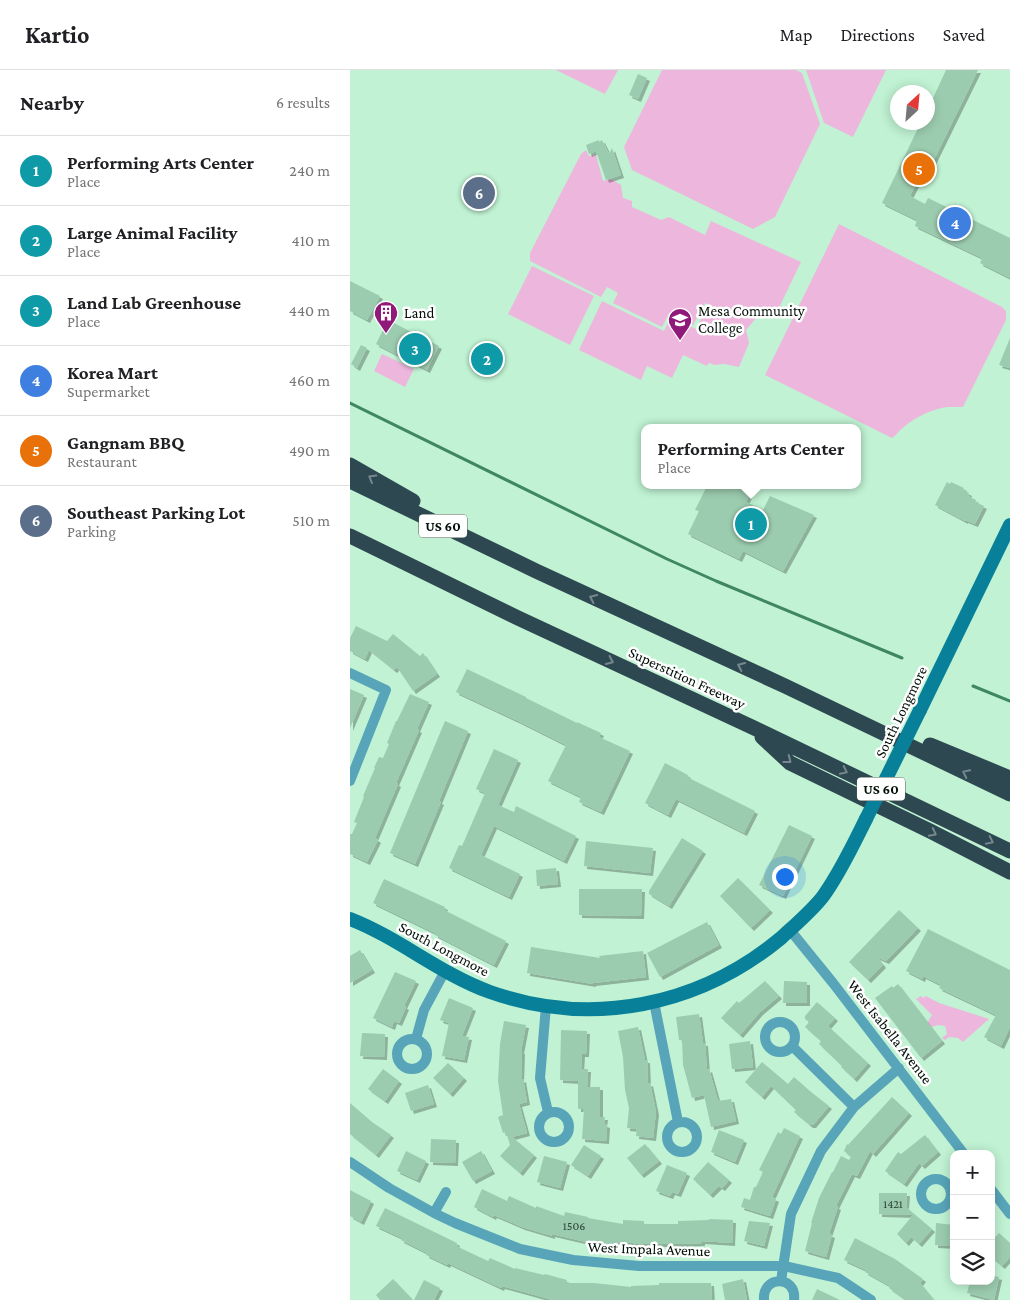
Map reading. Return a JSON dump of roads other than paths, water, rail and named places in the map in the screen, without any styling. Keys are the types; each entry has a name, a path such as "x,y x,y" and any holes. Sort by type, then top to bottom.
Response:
{"highway":[{"path":"350,465 536,572"},
{"name":"US 60","path":"350,481 536,572 785,686 1010,794"},
{"name":"Superstition Freeway","path":"350,536 518,618 752,727 1010,851"},
{"path":"350,542 518,618"},
{"path":"785,686 1010,778"},
{"path":"752,727 790,763 1010,872"}],"street":[{"name":"South Longmore","path":"350,919 364,924 474,986 526,1002 575,1009 624,1007 654,1002 682,994 716,980 753,959 790,930 823,896 848,855 1010,525"},
{"path":"350,673 386,690 350,781"},
{"name":"West Isabella Avenue","path":"790,930 961,1150"},
{"path":"416,1039 424,1010 445,971"},
{"path":"654,1002 678,1122"},
{"path":"546,1006 540,1078 548,1112"},
{"path":"792,1046 854,1108"},
{"path":"781,1281 792,1214 821,1151 854,1108 899,1068"},
{"name":"West Impala Avenue","path":"350,1162 389,1188 434,1213 520,1249 573,1260 639,1266 784,1266 838,1278 871,1300"},
{"path":"434,1213 446,1192"},
{"path":"995,1194 1010,1214"},
{"path":"764,1300 765,1290 768,1285 781,1281 792,1288 794,1300"}],"waterway":[{"path":"350,403 667,559 902,658"},
{"path":"973,686 1010,701"}],"place":[{"name":"Gangnam BBQ","path":"919,169"},
{"name":"Southeast Parking Lot","path":"479,193"},
{"name":"Korea Mart","path":"955,223"},
{"name":"Land","path":"386,334"},
{"name":"Mesa Community College","path":"680,341"},
{"name":"Land Lab Greenhouse","path":"415,349"},
{"name":"Large Animal Facility","path":"487,359"},
{"name":"Performing Arts Center","path":"751,524"}]}
